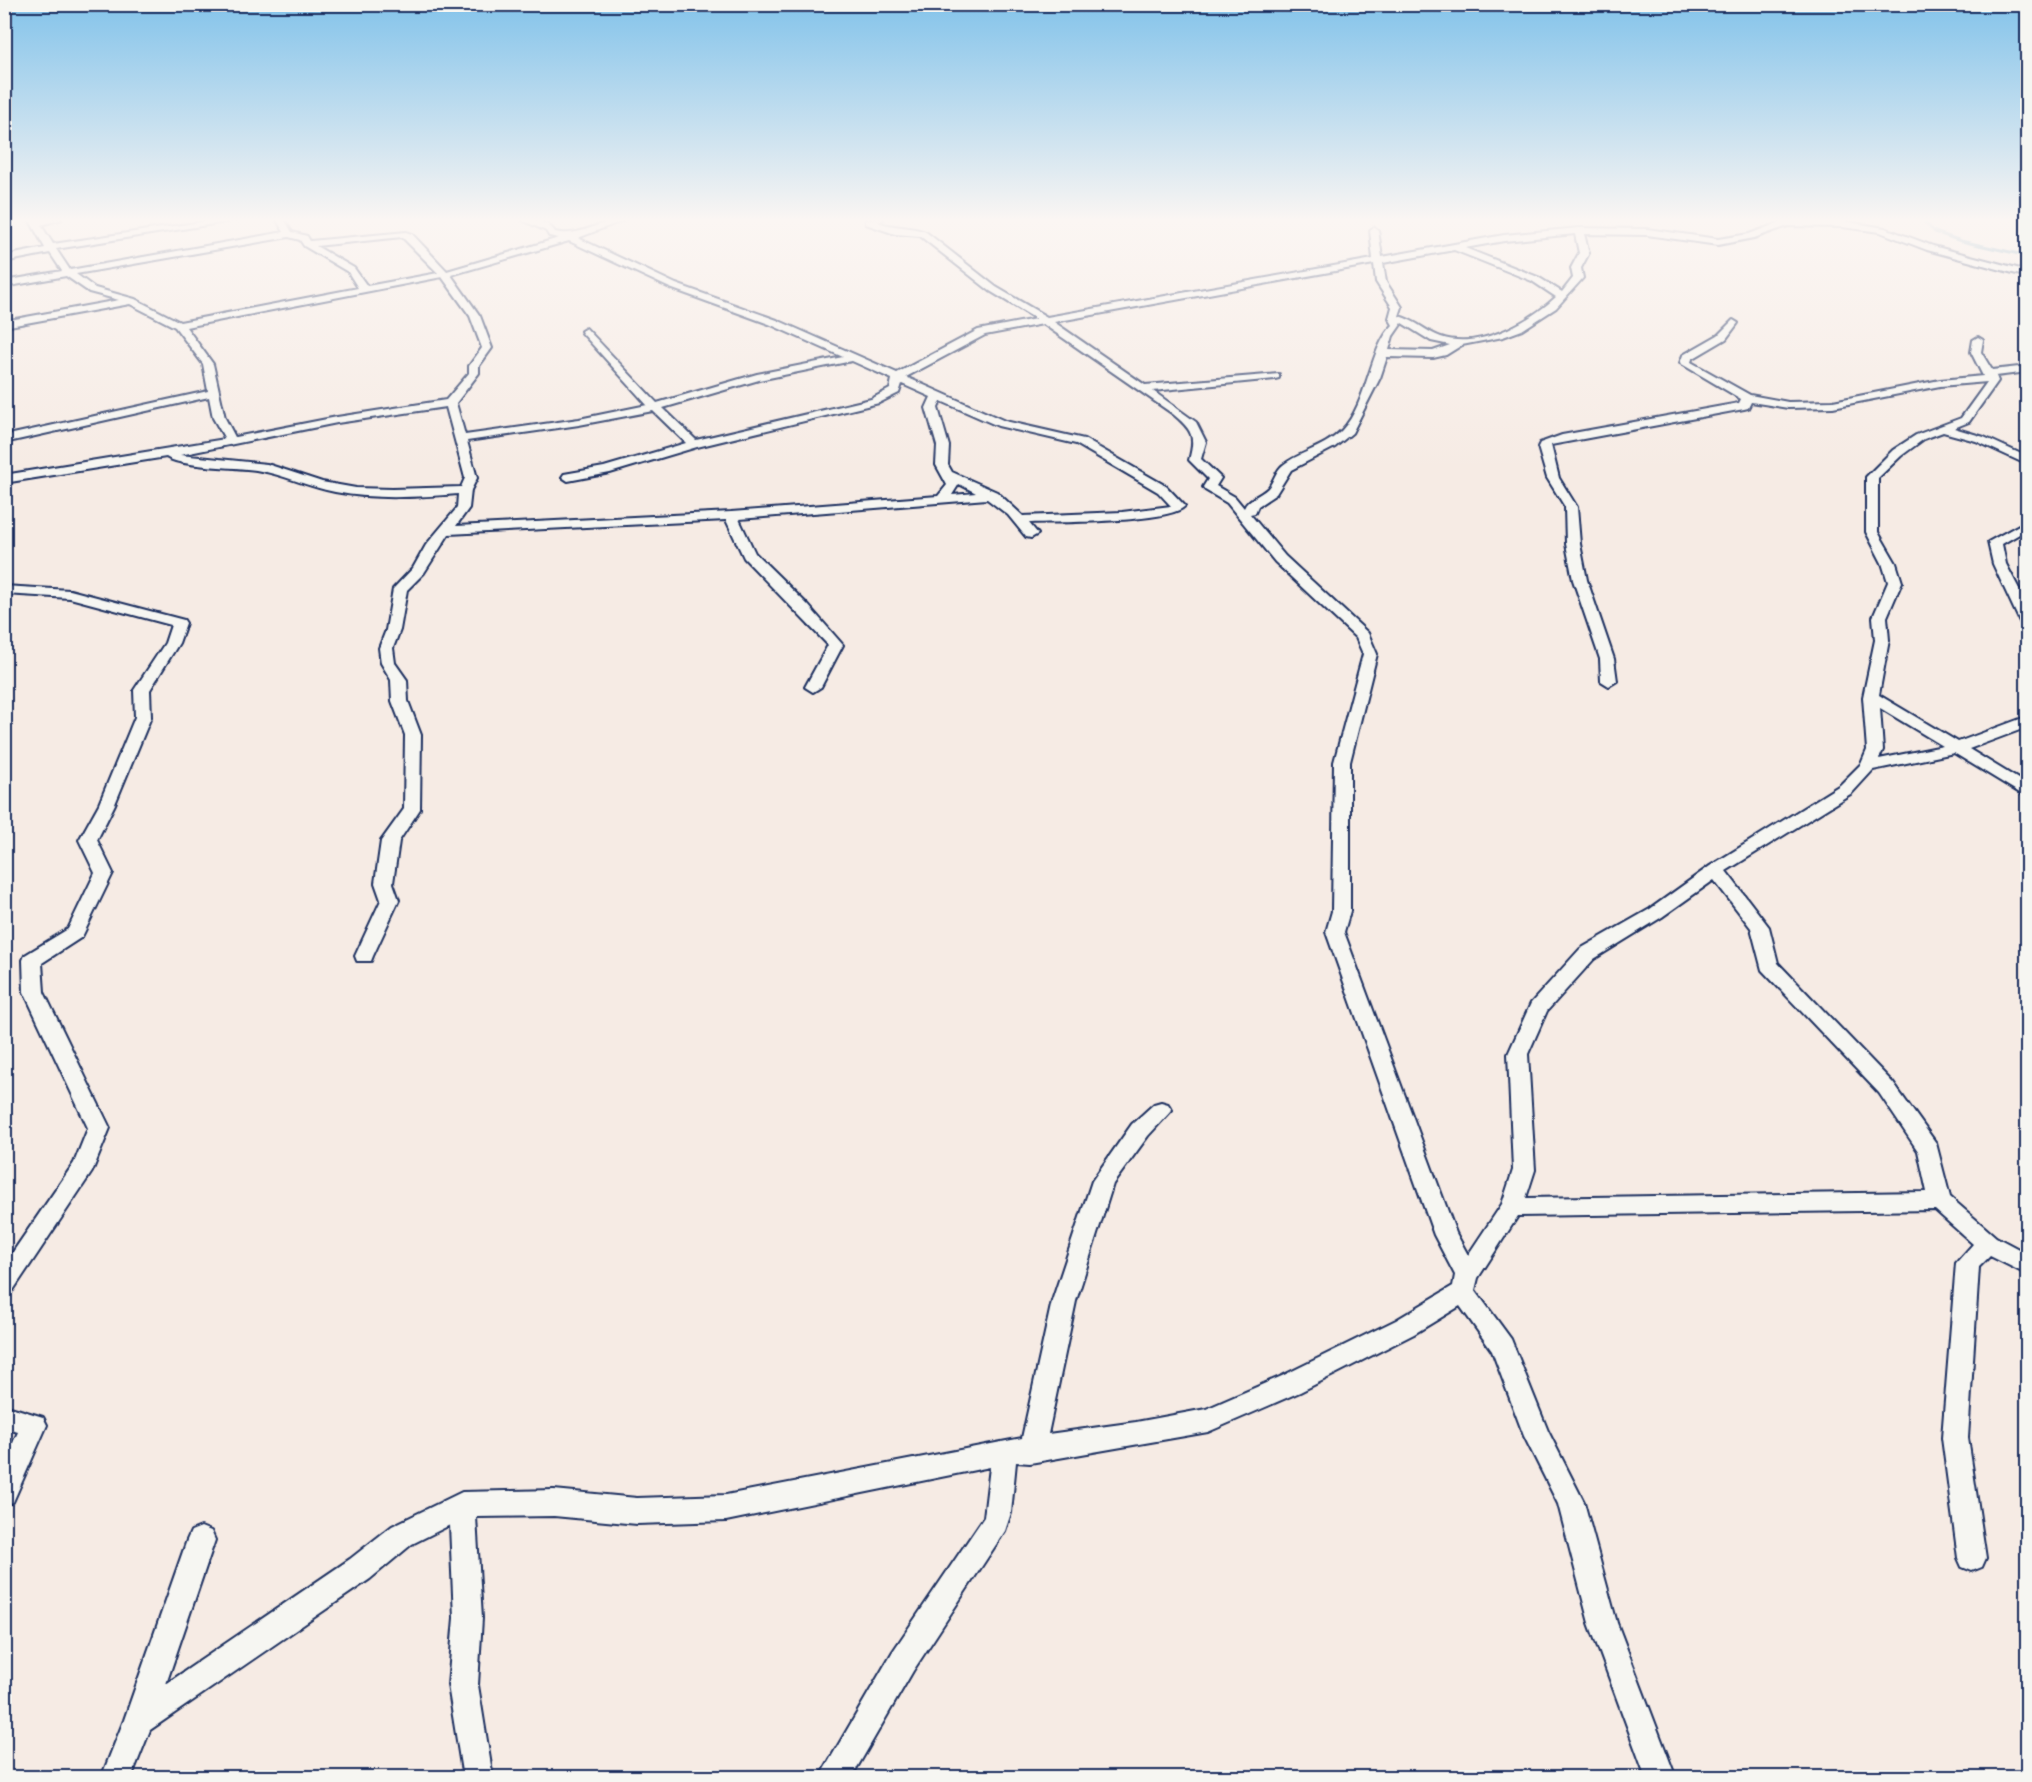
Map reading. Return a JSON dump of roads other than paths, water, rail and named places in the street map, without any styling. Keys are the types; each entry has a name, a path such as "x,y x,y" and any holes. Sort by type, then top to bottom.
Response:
{"street":[{"path":"4,324 126,302"},
{"path":"134,302 179,325 208,364 212,393 219,418 232,441"},
{"path":"179,325 293,302"},
{"path":"4,479 161,455 337,420 450,403 474,373 474,366 487,348 483,329 464,302"},
{"path":"718,302 773,322 1002,424 1069,438 1092,447 1162,489 1179,506 1175,509 1122,516 1020,520"},
{"path":"1015,302 1146,388 1192,424 1200,442 1195,460 1215,478 1209,487 1231,500 1280,559 1363,636 1370,654 1342,762 1341,911 1335,932 1445,1235 1465,1283 1502,1346 1537,1436 1571,1502 1603,1623 1661,1778"},
{"path":"898,377 920,368 968,337 982,332 1138,302"},
{"path":"1242,512 1251,510 1252,504 1272,491 1286,468 1332,445 1348,431 1365,402 1388,335 1398,325 1394,318 1397,306 1395,302"},
{"path":"1394,318 1416,325 1437,340 1460,342 1497,335 1526,324 1555,302"},
{"path":"1733,323 1722,337 1684,362 1746,398 1788,405 1833,404 1940,383 1981,380 1987,378 1989,374 2028,369"},
{"path":"586,331 655,407 694,444"},
{"path":"139,1720 342,1581 402,1535 462,1505 554,1503 637,1511 726,1508 1017,1451 1208,1420 1291,1384 1405,1328 1465,1283 1512,1207 1524,1170 1518,1054 1538,1008 1560,981 1587,954 1656,913 1716,870 1846,789 1868,766 1875,750 1871,697 1882,640 1880,617 1895,582 1889,563 1872,532 1872,477 1897,453 1940,428 1965,420 1993,381 1976,352 1978,340"},
{"path":"1382,353 1411,355 1442,352 1454,348 1460,342"},
{"path":"458,439 579,422 655,407 757,377 854,358"},
{"path":"1146,388 1275,376"},
{"path":"568,477 606,470 694,444 875,401 895,391 898,377"},
{"path":"4,440 212,393"},
{"path":"938,394 932,408 944,446 942,465 953,485 941,501"},
{"path":"1609,681 1607,659 1578,570 1571,531 1571,507 1553,478 1544,447 1546,443 1562,439 1744,406 1746,398"},
{"path":"364,956 390,900 384,883 390,841 412,809 413,735 400,701 399,680 388,663 386,648 393,630 400,589 419,570 431,548 464,508 465,490 471,478 458,439 450,403"},
{"path":"1965,420 1981,430 1980,439"},
{"path":"1940,428 1980,439 2028,462"},
{"path":"161,455 204,463 265,468 320,485 368,492 389,494 465,490"},
{"path":"946,474 993,495 1020,520 1031,534"},
{"path":"447,530 731,516 941,501 993,495"},
{"path":"731,516 749,555 803,608 836,645 813,687"},
{"path":"2028,525 1995,542 1998,561 2019,598 2028,624"},
{"path":"4,590 70,594 179,623 172,643 142,690 143,717 107,804 88,840 104,873 75,933 32,960 34,992 99,1128 84,1166 4,1285"},
{"path":"1871,697 1916,722 2028,793"},
{"path":"1868,766 1956,748 2028,721"},
{"path":"1716,870 1760,927 1770,965 1887,1088 1928,1149 1940,1201 1988,1244 2027,1262"},
{"path":"834,1778 903,1660 996,1522 1002,1499 1000,1474 1040,1421 1064,1301 1103,1181 1140,1130 1161,1110"},
{"path":"1512,1207 1940,1201"},
{"path":"1972,1558 1955,1438 1968,1263 1988,1244"},
{"path":"4,1416 34,1425 4,1492"},
{"path":"462,1505 468,1618 463,1685 478,1778"},
{"path":"116,1778 139,1720 201,1540"}]}
